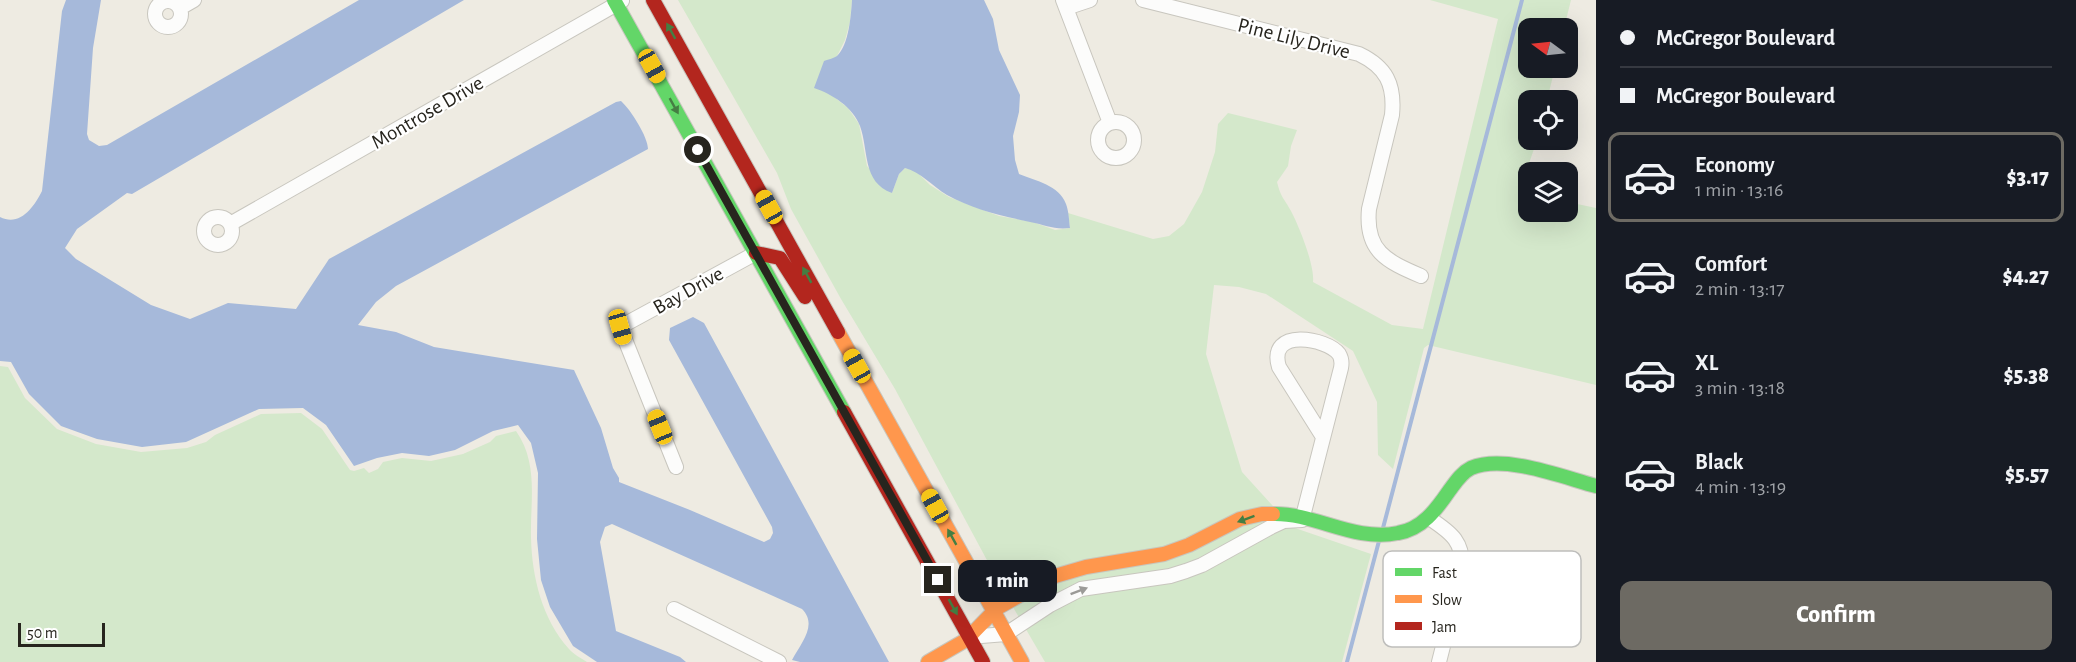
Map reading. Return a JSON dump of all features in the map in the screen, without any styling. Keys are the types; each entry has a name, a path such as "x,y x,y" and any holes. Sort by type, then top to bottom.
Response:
{"main road":[{"path":"653,0 1022,662"},
{"path":"619,1 983,662"},
{"path":"756,253 780,258 814,310 838,331"},
{"path":"928,662 969,637 993,610 1052,577 1095,564 1158,555 1179,549 1223,527 1260,514 1290,515 1372,536 1400,533 1429,518 1463,473 1473,467 1486,464 1514,466 1596,486"}],"street":[{"path":"180,8 194,0"},
{"path":"1090,0 1064,4 1110,123"},
{"name":"Pine Lily Drive","path":"1143,0 1159,2 1359,54 1372,60 1383,71 1392,92 1392,115 1369,208 1368,223 1371,238 1376,249 1386,259 1421,276"},
{"name":"Montrose Drive","path":"230,224 619,1"},
{"name":"Bay Drive","path":"676,467 620,327 756,253"},
{"path":"969,637 1006,634 1050,605 1081,589 1170,576 1202,565 1284,521 1302,519 1341,368 1342,359 1327,345 1296,339 1289,340 1279,350 1277,362 1279,368 1323,437"},
{"path":"1429,518 1456,540 1461,551"},
{"path":"674,609 779,662"},
{"path":"1439,662 1443,647"}],"green space":[{"path":"678,0 852,0 850,22 837,56 829,93 848,108 859,124 867,166 892,193 899,174 905,168 916,171 930,185 949,197 999,216 1033,222 1055,230 1070,228 1068,213 1153,239 1169,236 1184,224 1202,192 1215,152 1218,124 1228,113 1297,130 1291,146 1288,166 1277,182 1306,246 1312,266 1313,282 1392,325 1423,329 1498,19 1430,0 1571,0 1566,18 1518,18 1518,78 1552,78 1550,90 1518,90 1518,150 1534,150 1530,162 1518,162 1518,222 1578,222 1578,204 1596,208 1596,385 1428,345 1424,348 1393,469 1378,455 1377,402 1353,351 1266,294 1239,287 1214,285 1206,354 1242,472 1292,527 1371,554 1342,662 1045,662 1003,590 895,389 791,209 777,173"},
{"path":"0,366 8,367 25,398 57,429 96,444 141,452 187,448 206,442 215,435 261,414 301,413 322,429 350,470 364,468 369,473 378,469 383,462 402,458 431,461 463,454 490,442 496,436 516,431 528,456 531,470 532,553 540,597 560,637 571,651 587,662 0,662"}],"water":[{"path":"66,0 101,0 93,48 87,134 89,140 99,146 107,145 359,0 464,0 132,194 127,193 77,229 65,248 76,259 151,305 190,319 228,303 296,309 329,259 621,101 638,124 648,149 396,286 376,302 358,325 396,332 434,347 574,370 601,428 619,482 764,542 770,539 773,533 772,527 669,340 670,328 693,317 704,323 889,662 800,662 792,660 808,628 807,615 802,609 612,524 605,527 600,542 616,631 680,657 686,662 597,662 573,646 550,607 541,580 537,539 538,473 531,443 518,425 493,431 455,450 429,456 402,453 354,466 326,425 303,408 259,409 186,442 142,447 97,439 61,426 29,394 11,362 0,361 0,217 14,219 26,214 42,191 62,11"},
{"path":"852,0 984,0 993,19 999,50 1020,95 1019,112 1013,136 1019,174 1046,184 1058,192 1066,204 1070,228 1050,227 977,208 947,195 921,176 905,168 899,174 892,193 882,188 871,174 857,119 841,102 814,88 824,61 837,56 844,45 849,30"}],"waterway":[{"path":"1383,528 1522,0"},
{"path":"1347,662 1379,541"}],"traffic: fast":[{"path":"614,0 844,412"},
{"path":"1273,514 1304,518 1366,534 1381,535 1407,531 1421,523 1433,512 1464,473 1471,468 1485,464 1534,468 1596,486"}],"traffic: slow":[{"path":"838,332 1022,662"},
{"path":"928,662 966,640 997,608 1055,576 1086,567 1164,554 1189,545 1240,519 1273,514"}],"traffic: jam":[{"path":"653,0 838,332"},
{"path":"756,253 780,258 805,297"},
{"path":"844,412 983,662"}],"route":[{"path":"698,150 938,580"}]}
